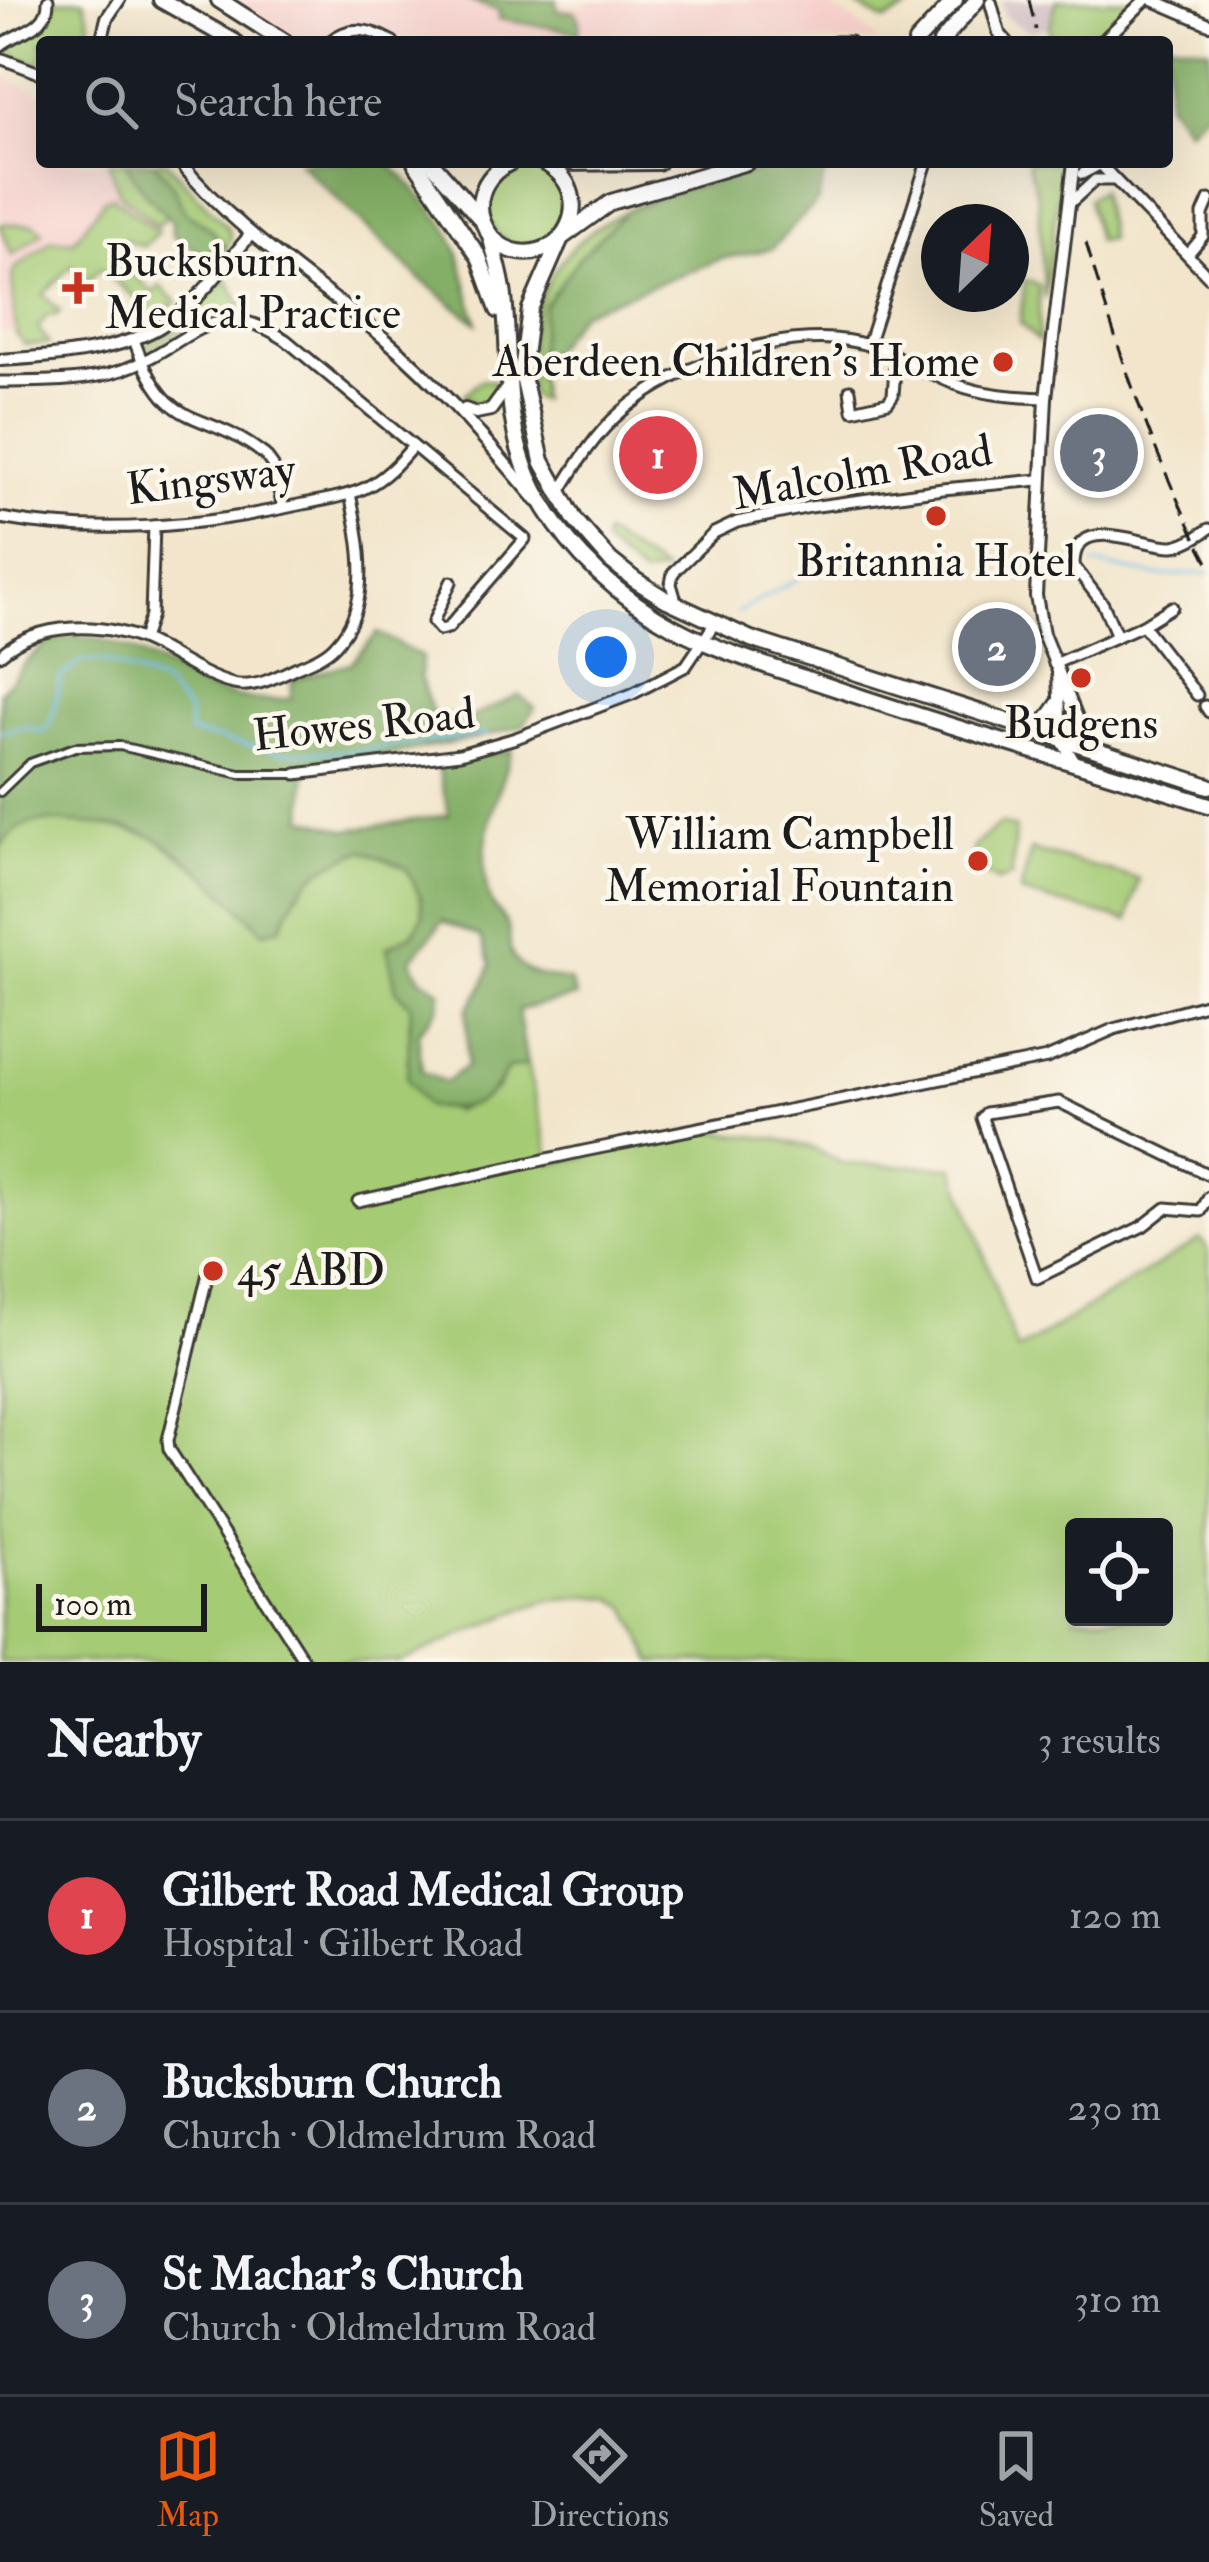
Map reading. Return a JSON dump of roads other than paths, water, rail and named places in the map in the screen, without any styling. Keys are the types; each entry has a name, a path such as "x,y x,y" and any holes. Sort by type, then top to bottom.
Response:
{"main road":[{"path":"160,0 224,36"},
{"path":"219,0 276,36"},
{"path":"922,36 955,0"},
{"path":"947,36 984,2"},
{"path":"420,168 485,269 498,307 506,362"},
{"path":"435,168 502,246 525,253 548,248 611,202 727,168"},
{"path":"500,168 484,188 486,228 504,296 507,388 523,463 547,512 608,581 657,617 703,642 894,708 1209,805"},
{"path":"551,168 565,179 574,203 569,228 534,296 522,359 532,430 558,495 610,560 677,605 811,661 1209,786"}],"street":[{"path":"0,46 42,22 48,0"},
{"path":"102,36 118,0"},
{"path":"1109,36 1149,0 1209,24"},
{"path":"984,2 1002,36"},
{"path":"336,36 360,29 378,36"},
{"path":"0,58 36,72"},
{"path":"185,168 251,234 388,341 457,404 547,512"},
{"path":"868,345 926,168"},
{"path":"1073,168 1046,398 1037,610 1088,747"},
{"path":"1082,174 1091,168"},
{"path":"1104,168 1209,277"},
{"path":"1069,204 1095,180 1119,182"},
{"path":"1189,253 1203,236 1203,214 1209,200"},
{"path":"0,360 134,340 162,326 186,307 251,234"},
{"path":"0,382 98,376 142,362 212,323 237,319 269,329 525,539 448,628 440,630 433,622 451,582"},
{"path":"558,495 620,413 679,374 736,352 808,339 868,345 971,389 1046,398"},
{"path":"134,340 161,396 176,411 265,455 273,466 283,508"},
{"path":"850,389 854,410 888,402 893,395 896,356"},
{"path":"457,404 484,413 500,402 507,388"},
{"name":"Kingsway","path":"0,518 154,526 283,508 350,494 385,476 413,446"},
{"name":"Malcolm Road","path":"677,605 671,579 680,565 714,533 736,523 810,507 1040,480"},
{"path":"0,655 32,636 84,628 143,639 238,685 269,680 328,652 348,626 360,582 360,543 350,494"},
{"path":"143,639 151,615 154,526"},
{"path":"1117,636 1103,604 1074,566 1081,545 1106,535 1176,546 1209,529"},
{"path":"1056,669 1172,607"},
{"name":"Howes Road","path":"0,792 30,763 75,747 120,746 240,774 296,774 460,754 516,738 646,687 686,666 715,623"},
{"path":"1143,625 1197,695"},
{"path":"1056,669 1061,739 1076,763"},
{"path":"1030,729 1045,720 1058,698"},
{"path":"358,1201 1047,1058 1114,1030 1209,1003"},
{"path":"1209,1175 1059,1102 986,1113 982,1118 1036,1278 1143,1226 1166,1208 1201,1211 1209,1197"},
{"path":"210,1265 169,1449 305,1662"}],"waterway":[{"path":"737,613 828,561"},
{"path":"910,567 972,564"},
{"path":"1094,564 1159,576 1209,573"},
{"path":"0,732 27,727 44,732 61,676 83,661 106,661 163,684 188,712 190,733 283,753 355,751 487,734"}],"railway":[{"path":"1029,0 1036,30"},
{"path":"1086,243 1140,407 1209,564"}],"place":[{"name":"Bucksburn Medical Practice","path":"78,288"},
{"name":"Aberdeen Children's Home","path":"1003,362"},
{"name":"St Machar's Church","path":"1099,453"},
{"name":"Gilbert Road Medical Group","path":"658,455"},
{"name":"Britannia Hotel","path":"936,516"},
{"name":"Bucksburn Church","path":"997,647"},
{"name":"Budgens","path":"1081,678"},
{"name":"William Campbell Memorial Fountain","path":"978,861"},
{"name":"45 ABD","path":"213,1271"}]}
